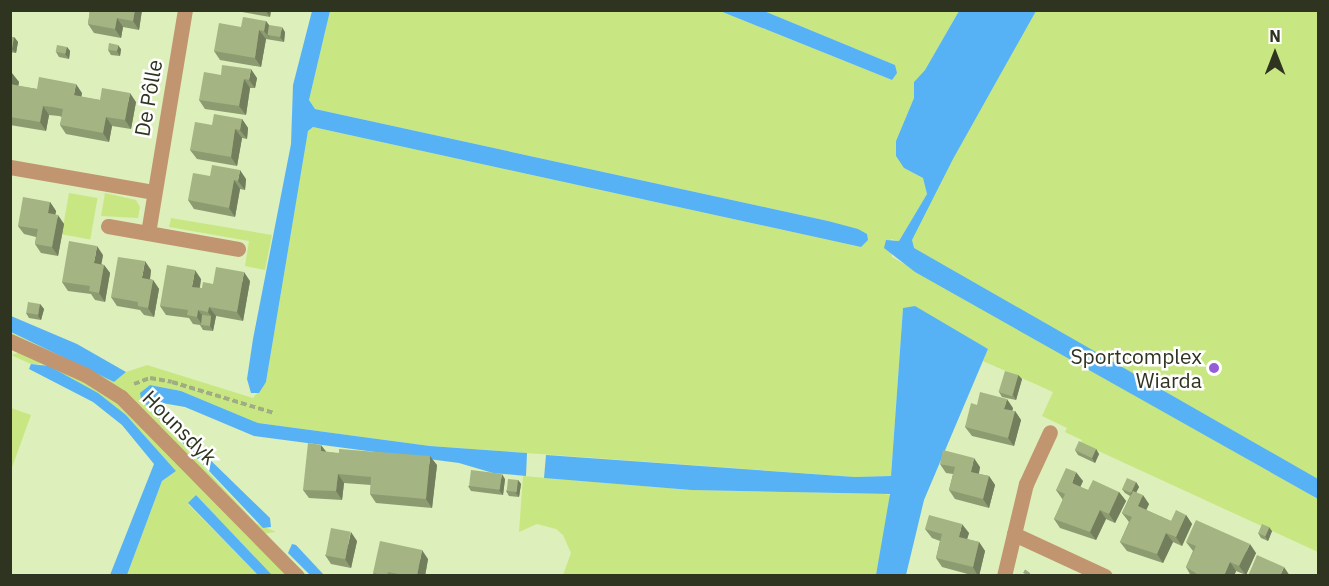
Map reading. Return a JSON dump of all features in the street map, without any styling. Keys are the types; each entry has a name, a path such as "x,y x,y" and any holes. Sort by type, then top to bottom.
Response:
{"street":[{"name":"De Pôlle","path":"148,233 185,10"},
{"path":"10,167 153,192"},
{"path":"108,226 238,249"},
{"name":"Hounsdyk","path":"10,341 86,375 121,397 297,576"},
{"path":"1004,576 1026,484 1050,432"},
{"path":"1014,534 1105,576"}],"path":[{"path":"121,397 140,379 150,378 274,414"}],"green space":[{"path":"330,11 720,11 892,80 895,65 764,11 959,11 925,70 914,82 914,98 896,141 904,168 923,178 927,194 899,241 891,239 892,257 1318,499 1318,552 1081,443 1082,440 1065,432 1067,428 1042,416 1053,392 983,361 988,349 903,308 891,476 855,477 430,446 258,423 181,391 150,385 148,408 256,523 276,532 261,534 145,414 11,336 10,332 114,382 126,372 147,365 253,398 266,382 308,130 313,127 861,247 828,221 315,109 309,100"},
{"name":"Sportcomplex Wiarda","path":"1025,11 1318,11 1318,488 902,248"},
{"path":"69,193 98,198 90,239 62,234"},
{"path":"105,193 136,200 140,207 138,218 101,216"},
{"path":"171,218 272,235 265,270 245,266 249,241 169,227"},
{"path":"18,353 35,355 109,396 289,575 272,575 196,495 188,504 258,575 127,575 162,481 176,471 126,415 41,364 31,364 11,355"},
{"path":"10,408 31,415 11,470"},
{"path":"523,476 691,490 884,494 891,495 891,500 876,575 563,575 571,553 563,535 556,529 537,524 519,532"}],"water":[{"path":"312,11 330,11 309,100 315,109 828,221 858,229 867,234 868,240 861,247 313,127 308,131 266,382 259,393 251,393 247,379 253,339 291,144 293,85"},
{"path":"720,11 764,11 895,65 897,73 892,80"},
{"path":"959,11 1036,11 953,159 912,240 914,248 1318,479 1318,499 915,272 884,248 886,240 899,241 927,194 923,178 904,168 896,156 896,141 914,98 914,82 925,70"},
{"path":"915,306 988,349 924,500 906,575 876,575 890,494 691,490 544,478 546,455 855,477 891,476 903,308"},
{"path":"11,316 77,344 126,372 114,382 11,332"},
{"path":"31,364 49,366 98,393 126,415 176,471 162,481 127,575 110,575 154,464 122,425 93,402 29,369"},
{"path":"150,385 181,391 258,423 430,446 527,453 526,476 493,473 459,463 254,436 185,407 162,403 162,413 270,518 271,527 263,528 141,399 140,393"},
{"path":"196,495 272,575 258,575 188,503"},
{"path":"292,544 296,545 324,575 310,575 288,553"}],"building":[{"path":"90,10 135,10 133,21 117,18 115,29 88,24"},
{"path":"243,17 266,21 264,31 259,30 255,58 214,51 219,23 241,27"},
{"path":"269,25 282,27 280,37 267,35"},
{"path":"10,37 14,37 12,49 10,48"},
{"path":"109,43 118,45 117,51 108,50"},
{"path":"57,45 67,47 65,54 56,52"},
{"path":"222,65 251,69 249,80 244,79 239,106 199,100 204,72 221,75"},
{"path":"39,77 76,84 74,95 100,100 102,88 130,93 125,120 106,117 103,133 60,125 63,109 53,107 43,106 40,122 10,117 10,84 37,89"},
{"path":"214,114 242,119 240,130 235,129 231,157 190,150 195,122 212,125"},
{"path":"212,165 240,170 238,181 234,180 229,208 188,200 193,173 210,176"},
{"path":"23,197 50,202 48,213 58,215 52,247 35,244 38,229 18,226"},
{"path":"69,241 97,246 94,263 104,265 99,293 89,291 90,286 62,282"},
{"path":"118,257 145,261 142,278 153,280 148,308 138,306 138,302 111,297"},
{"path":"167,265 195,270 192,287 202,288 203,282 213,284 216,267 244,272 237,312 209,307 208,312 198,310 197,317 187,315 188,310 160,306"},
{"path":"28,302 40,304 38,315 26,313"},
{"path":"202,315 211,316 210,326 201,325"},
{"path":"1005,371 1018,375 1012,396 999,392"},
{"path":"980,392 1007,399 1004,409 1015,411 1008,438 965,427 971,403 977,405"},
{"path":"1079,441 1096,449 1092,458 1075,450"},
{"path":"308,443 321,445 321,451 339,453 339,449 430,456 426,499 370,494 371,477 338,474 336,491 303,490"},
{"path":"943,450 974,458 971,472 989,476 983,499 949,490 955,467 940,464"},
{"path":"1066,468 1076,472 1072,483 1088,490 1093,480 1119,492 1109,514 1100,510 1090,532 1054,519 1065,494 1056,490"},
{"path":"471,470 502,474 500,490 469,486"},
{"path":"1127,478 1136,482 1131,493 1122,489"},
{"path":"508,479 518,480 517,492 507,491"},
{"path":"1133,491 1143,495 1138,506 1171,521 1176,510 1186,515 1176,537 1166,533 1157,554 1120,542 1132,517 1122,513"},
{"path":"929,515 962,524 959,537 979,542 973,567 936,558 942,534 925,529"},
{"path":"1196,520 1250,544 1239,566 1230,562 1224,576 1200,576 1186,567 1196,546 1186,542"},
{"path":"1262,524 1269,527 1265,536 1258,533"},
{"path":"331,528 351,532 345,559 326,555"},
{"path":"380,541 422,550 417,576 388,572 387,576 373,573"},
{"path":"1257,555 1284,567 1280,576 1248,576"}],"place":[{"name":"Sportcomplex Wiarda","path":"1214,368"}]}
